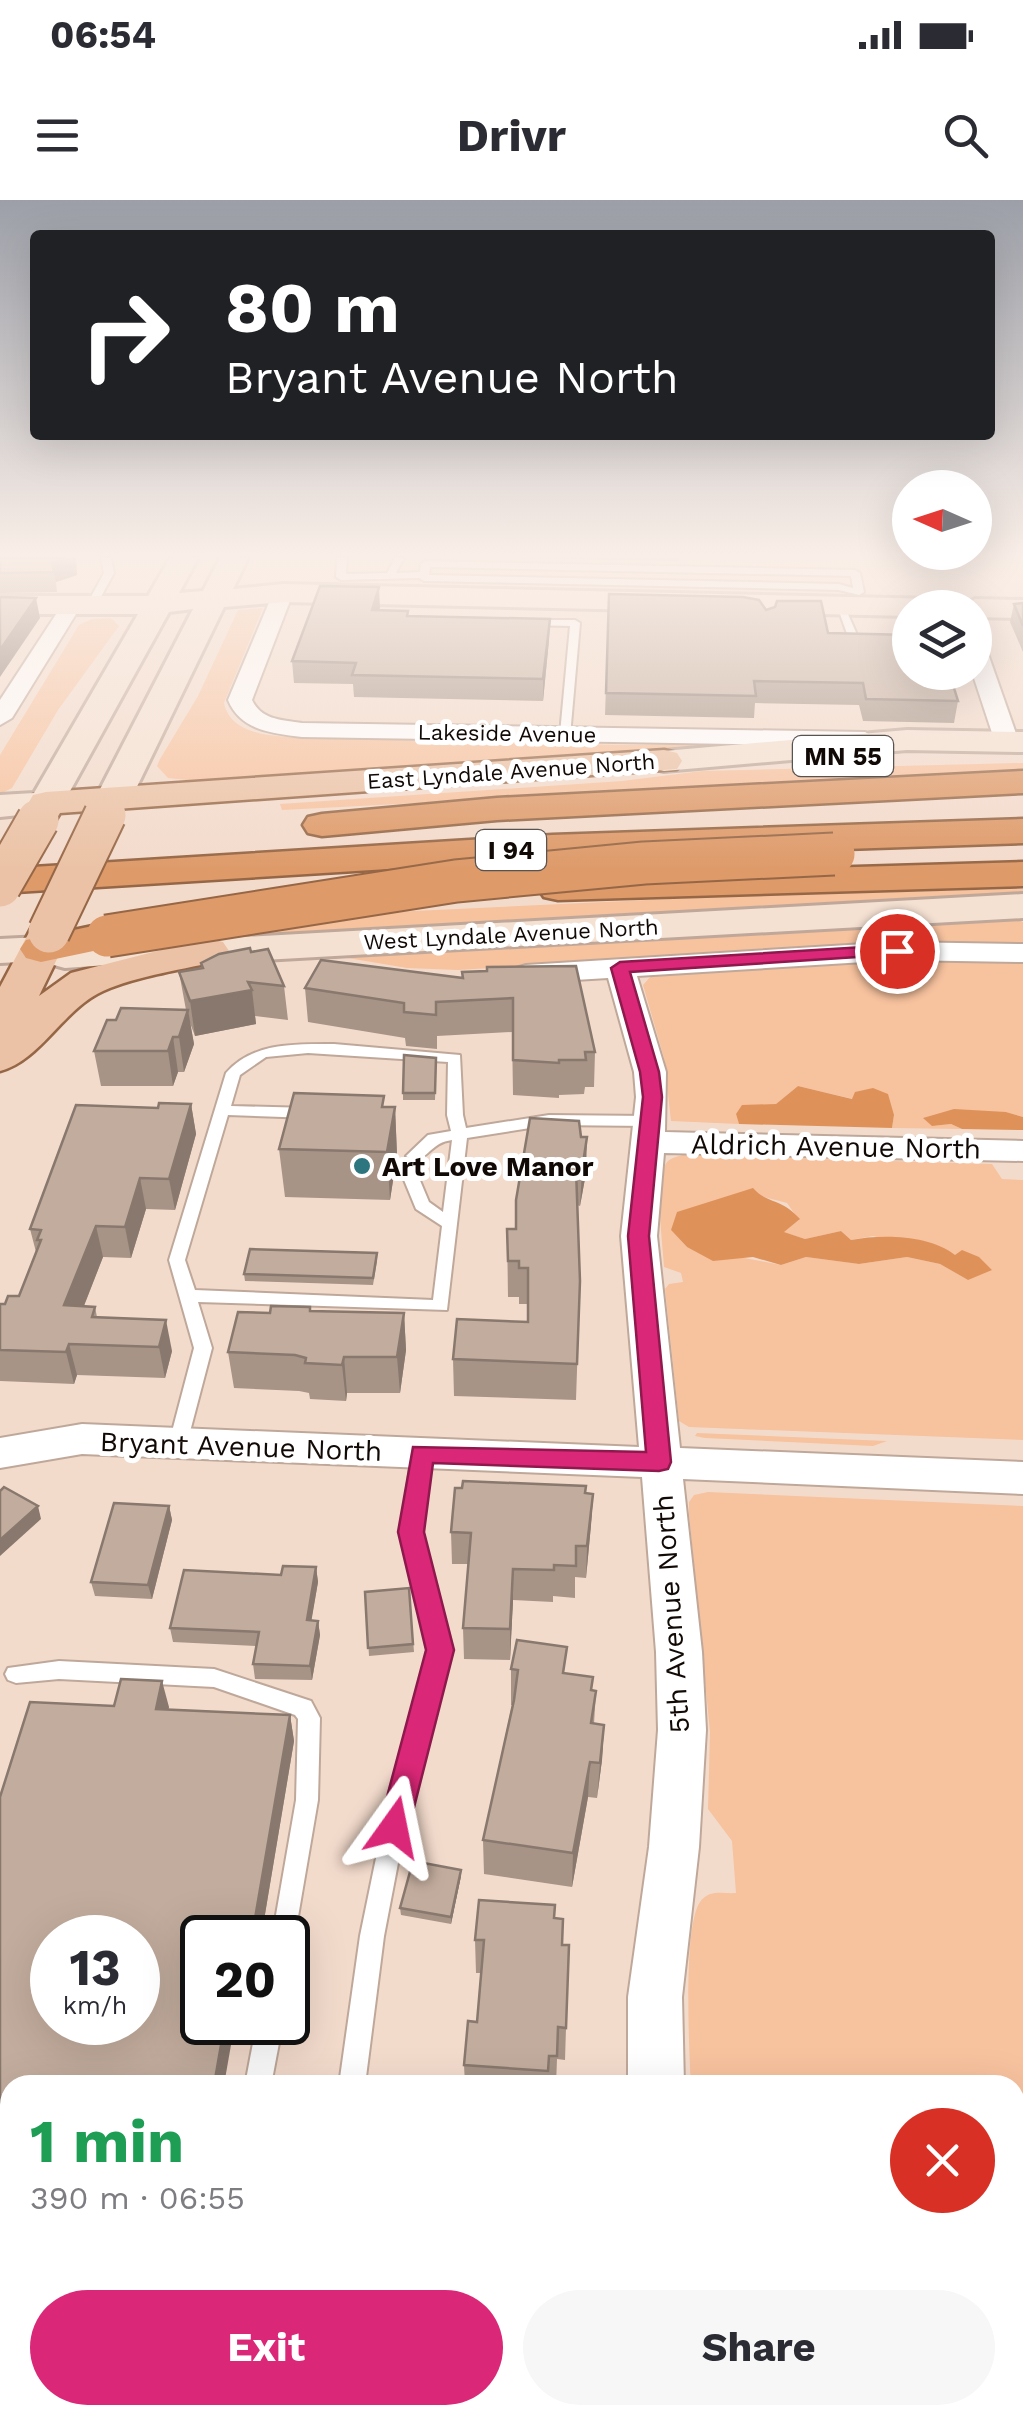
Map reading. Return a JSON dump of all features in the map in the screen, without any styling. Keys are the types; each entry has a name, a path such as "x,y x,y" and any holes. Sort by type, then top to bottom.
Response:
{"highway":[{"name":"MN 55","path":"664,761 1018,746"},
{"path":"268,830 516,808 1023,782"},
{"name":"I 94","path":"0,845 749,810 1023,804"},
{"name":"I 94","path":"0,883 591,846 1023,831"},
{"path":"30,944 107,936 333,898 582,868 720,858 1023,850"},
{"path":"0,911 684,883 1023,874"}],"main road":[{"path":"0,883 128,662"},
{"path":"0,1031 30,944 109,807 181,662"},
{"name":"East Lyndale Avenue North","path":"0,806 42,812 907,740 1018,746"},
{"name":"West Lyndale Avenue North","path":"30,944 65,956 192,948 208,951 1023,906"},
{"path":"0,1057 36,1020 86,982 208,951"}],"street":[{"path":"0,718 41,662"},
{"name":"Lakeside Avenue","path":"255,662 240,700 250,717 280,728 907,740"},
{"path":"992,687 1018,746"},
{"path":"288,945 330,963 365,972"},
{"path":"498,976 897,951 1023,952"},
{"name":"5th Avenue North","path":"620,968 650,1072 652,1097 638,1236 682,1730 674,1847 654,1997 656,2075"},
{"name":"Aldrich Avenue North","path":"648,1132 1023,1150"},
{"name":"Bryant Avenue North","path":"0,1453 82,1439 1023,1478"}],"lane":[{"path":"566,734 571,662"},
{"path":"178,1443 203,1348 177,1260 233,1073 266,1053 388,1052 455,1058 455,1115 460,1134 442,1306 188,1296"},
{"path":"222,1110 320,1113"},
{"path":"414,1156 434,1138 550,1120 648,1132"},
{"path":"410,1175 422,1204 450,1224"},
{"path":"353,2075 372,1936 401,1790 440,1650 411,1532 422,1454"},
{"path":"16,1674 59,1670 214,1678 303,1708 309,1718 307,1800 288,1915"},
{"path":"260,2075 266,2045"}],"shaded area":[{"path":"57,662 93,662 58,710 12,788 0,794 0,755"},
{"path":"214,662 241,662 224,703 236,723 256,733 304,738 625,745 769,744 197,781 168,778 157,766"},
{"path":"1023,763 1023,772 282,810 280,804 622,781 702,771"},
{"path":"1023,889 1023,898 251,935 350,914 733,896"},
{"path":"1011,917 1023,922 1023,945 871,945 458,970 407,968 348,958 475,945"},
{"path":"901,959 1023,960 1023,1117 1006,1112 932,1126 951,1124 962,1129 892,1128 894,1115 853,1099 798,1086 776,1104 736,1114 739,1124 671,1121 664,1058 643,985 652,975"},
{"path":"798,1086 852,1099 855,1092 873,1088 888,1094 894,1115 892,1128 739,1124 736,1114 742,1105 776,1104"},
{"path":"954,1109 1006,1112 1023,1117 1023,1130 932,1126 923,1118"},
{"path":"681,1155 992,1164 1002,1179 1023,1180 1023,1440 689,1427 679,1421 665,1289 669,1284 683,1282 681,1273 664,1267 660,1195 663,1169 669,1160","holes":["760,1196 787,1203 799,1220 783,1232 805,1239 841,1231 851,1240 873,1236 955,1256 968,1280 940,1264 907,1257 859,1264 806,1257 781,1265 687,1247 671,1230"]},
{"path":"753,1188 800,1219 784,1232 805,1239 841,1231 851,1240 919,1240 955,1255 962,1250 979,1257 992,1270 968,1280 940,1264 907,1257 859,1264 806,1257 781,1265 753,1257 713,1261 687,1247 671,1230 677,1212"},
{"path":"697,1433 887,1441 873,1446 705,1438 695,1436"},
{"path":"708,1492 1023,1506 1023,2075 691,2075 688,1990 695,1915 708,1895 736,1893 732,1841 708,1809 710,1732 689,1514 689,1502 694,1495"}],"building":[{"path":"319,662 545,662 543,679 352,675 356,663"},
{"path":"607,662 892,662 892,690 955,690 958,701 866,699 863,683 754,681 756,696 606,693"},
{"path":"250,948 251,952 268,949 284,986 248,982 252,990 190,1001 179,972 203,968 201,963 219,954"},
{"path":"321,960 463,978 462,972 487,971 487,967 576,966 595,1052 585,1052 586,1060 559,1063 513,1060 513,998 436,1002 436,1015 404,1012 404,1003 305,988"},
{"path":"121,1008 188,1010 179,1037 173,1037 168,1051 94,1051 107,1020 116,1020"},
{"path":"404,1055 436,1058 435,1093 403,1093"},
{"path":"294,1093 384,1096 382,1107 395,1107 387,1152 279,1149"},
{"path":"159,1103 191,1104 169,1179 140,1178 125,1227 96,1226 64,1305 95,1307 92,1317 166,1320 159,1347 69,1344 66,1352 0,1350 0,1304 5,1304 8,1296 19,1296 41,1240 37,1240 41,1230 30,1229 76,1105 158,1108"},
{"path":"530,1118 579,1121 581,1137 587,1137 582,1170 576,1169 580,1281 577,1364 453,1359 457,1319 528,1322 528,1268 519,1268 519,1261 508,1261 507,1229 516,1229 516,1200"},
{"path":"250,1249 377,1253 373,1278 244,1274"},
{"path":"271,1306 404,1313 397,1357 344,1357 342,1365 305,1363 306,1358 295,1355 228,1352 238,1312 270,1313"},
{"path":"463,1481 586,1486 585,1493 593,1494 587,1546 576,1546 576,1566 513,1569 510,1629 463,1628 471,1533 451,1532 455,1488 462,1488"},
{"path":"4,1487 38,1506 0,1540 0,1491"},
{"path":"114,1503 169,1506 148,1585 91,1582"},
{"path":"283,1566 316,1567 307,1620 318,1621 310,1666 253,1664 259,1632 170,1628 184,1570 281,1575"},
{"path":"409,1588 413,1644 368,1648 365,1592"},
{"path":"517,1640 567,1647 563,1673 593,1677 591,1690 596,1691 591,1723 604,1725 600,1763 590,1762 573,1853 483,1840 514,1700 518,1670 511,1669"},
{"path":"121,1679 162,1681 156,1709 290,1715 256,1915 180,1915 180,2045 221,2045 216,2075 0,2075 0,1797 30,1702 114,1706"},
{"path":"413,1861 461,1870 451,1917 400,1908"},
{"path":"479,1900 555,1905 554,1918 563,1919 562,1945 569,1945 566,2028 558,2027 557,2056 549,2056 548,2071 464,2065 468,2021 477,2022 484,1940 475,1940"}],"place":[{"name":"Art Love Manor","path":"362,1166"}],"route":[{"path":"394,1827 440,1650 411,1532 422,1454 659,1462 638,1236 652,1097 650,1072 620,968 897,951"}]}
